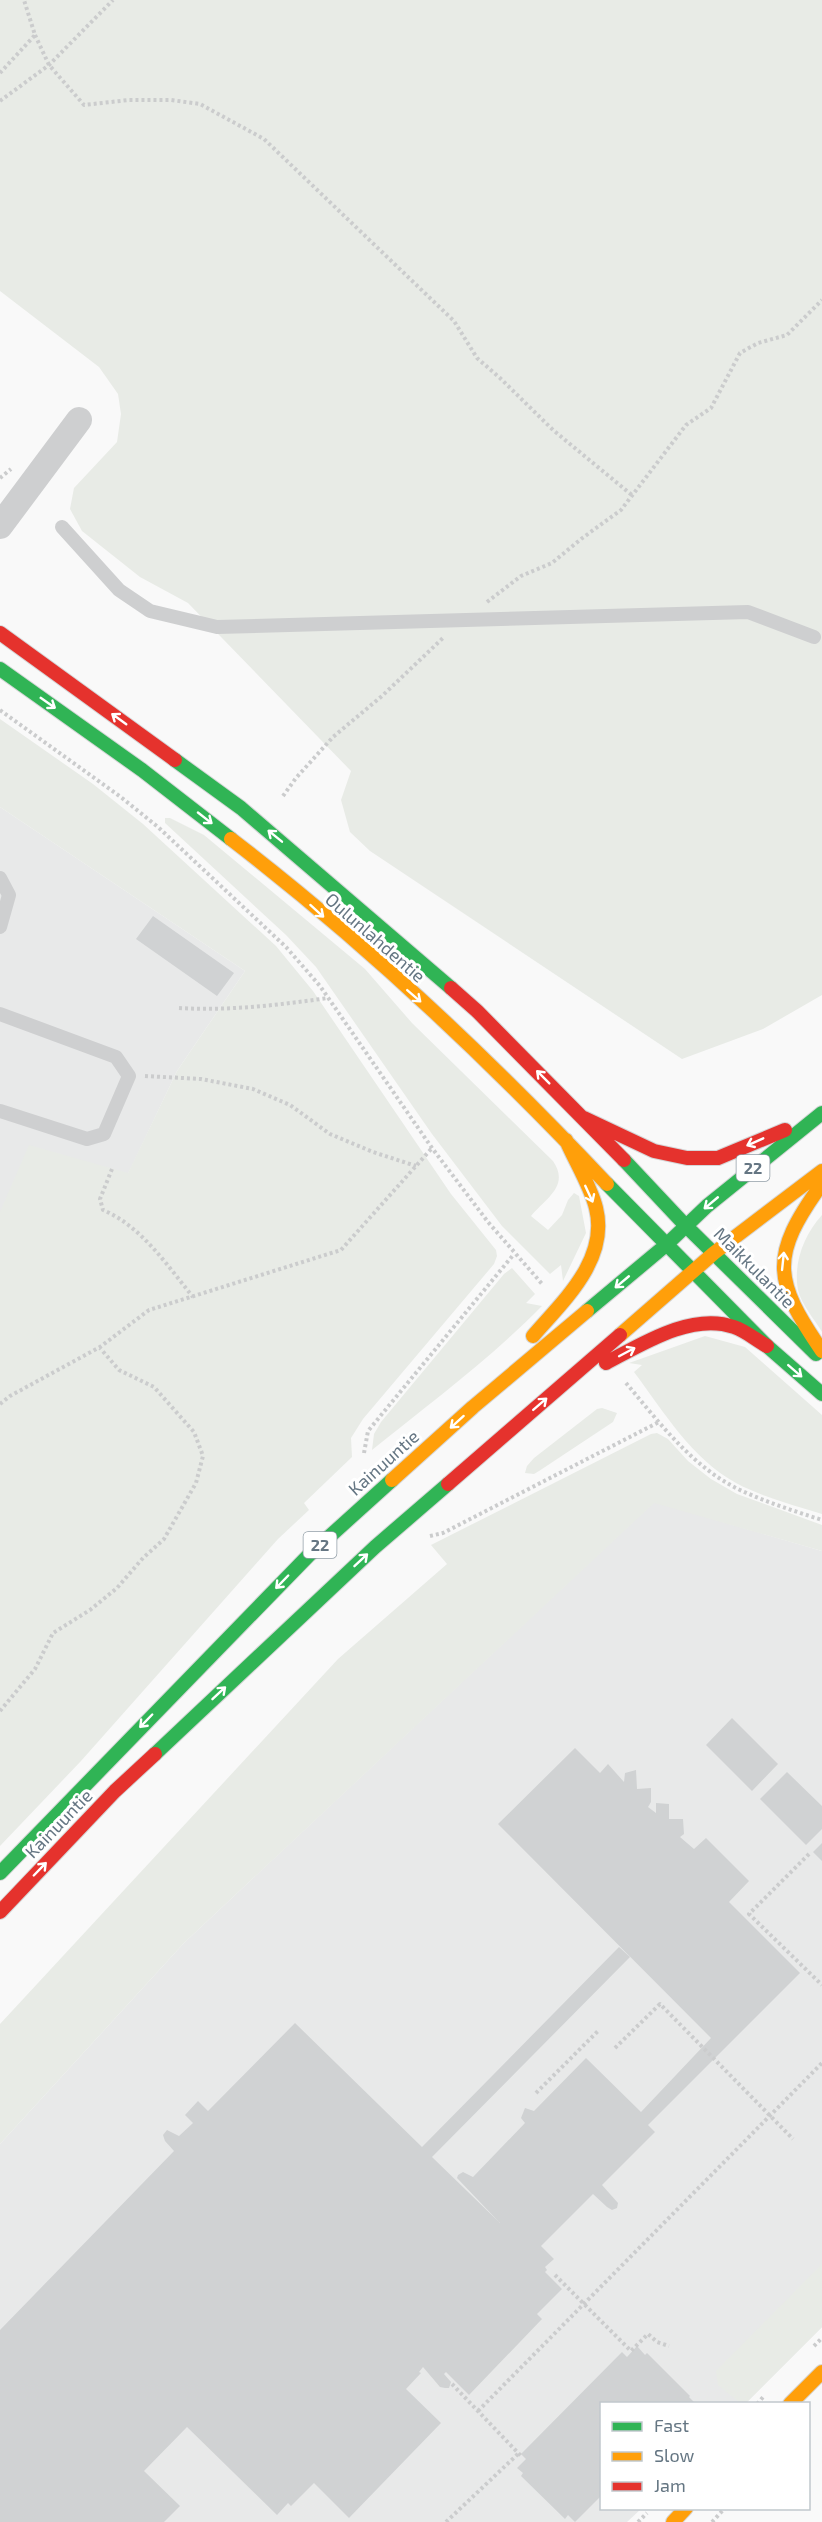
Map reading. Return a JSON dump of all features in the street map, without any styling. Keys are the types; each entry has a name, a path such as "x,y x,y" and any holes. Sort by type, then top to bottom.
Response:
{"main road":[{"name":"Oulunlahdentie","path":"0,633 241,808 321,873 477,1011 584,1118 686,1226"},
{"name":"Oulunlahdentie","path":"0,669 142,770 274,873 443,1020 566,1140 693,1271"},
{"name":"Kainuuntie","path":"0,1873 309,1555 473,1407 666,1245 707,1206 822,1113"},
{"path":"584,1118 654,1151 687,1158 718,1158 762,1138 810,1122"},
{"path":"473,1407 580,1280 595,1249 598,1222 596,1208 566,1140"},
{"name":"Kainuuntie","path":"0,1912 124,1782 375,1547 714,1253 822,1171"},
{"path":"822,1184 798,1216 784,1248 782,1269 793,1306 822,1351"},
{"name":"Maikkulantie","path":"686,1226 822,1360"},
{"path":"693,1271 767,1346 822,1394"},
{"path":"557,1389 645,1342 675,1330 705,1324 733,1326 767,1346"},
{"path":"791,2402 822,2372"},
{"path":"673,2522 684,2510"}],"street":[{"path":"0,526 79,420"}],"lane":[{"path":"62,527 119,590 150,611 217,627 748,612 814,637"},
{"path":"0,878 9,895 0,927"},
{"path":"0,1014 116,1057 129,1076 104,1134 87,1140 0,1111"}],"path":[{"path":"24,0 35,35 49,65 84,105 129,100 171,100 200,104 264,139 454,321 477,358 553,430 633,496"},
{"path":"0,101 49,65 113,0"},
{"path":"0,74 35,35"},
{"path":"283,796 333,737 382,696 465,619 521,576 552,563 581,538 621,510 686,425 711,408 740,353 758,343 787,335 822,300"},
{"path":"0,710 122,798 158,827 286,947 328,998 432,1148 514,1254 549,1293"},
{"path":"179,1008 218,1010 273,1006 328,998"},
{"path":"129,1076 201,1079 253,1089 290,1105 330,1134 373,1152 416,1166"},
{"path":"0,1404 10,1396 100,1347 149,1310 341,1250 432,1148"},
{"path":"112,1169 100,1199 104,1210 122,1218 157,1253 193,1297"},
{"path":"363,1453 368,1431 514,1254"},
{"path":"0,1711 35,1669 53,1633 90,1610 117,1588 143,1558 164,1539 196,1483 203,1456 194,1432 154,1387 119,1370 100,1347"},
{"path":"621,1376 659,1422 692,1456 722,1479 758,1497 822,1520"},
{"path":"430,1536 442,1533 659,1422"},
{"path":"808,1854 749,1914 822,1984"},
{"path":"615,2048 660,2004 793,2139"},
{"path":"536,2093 598,2031"},
{"path":"478,2411 822,2063"},
{"path":"555,2275 631,2351 648,2334 657,2342 669,2346"},
{"path":"446,2522 520,2454 452,2384"},
{"path":"638,2522 650,2510"},
{"path":"712,2522 723,2510"}],"shaded area":[{"path":"0,0 822,0 822,995 763,1029 682,1059 370,851 350,832 341,800 351,771 188,603 140,577 82,531 70,509 74,488 117,442 121,414 118,394 99,367 0,291"},
{"path":"0,719 93,784 143,824 276,946 313,991 451,1194 496,1250 497,1256 494,1264 363,1419 351,1438 352,1457 304,1503 309,1510 278,1539 81,1761 0,1846 0,1212 29,1145 128,1173 177,1071 245,971 0,807"},
{"path":"0,807 245,971 177,1071 128,1174 0,1243"},
{"path":"165,818 170,818 204,835 365,969 412,1023 553,1161 558,1170 557,1185 531,1216 548,1230 562,1215 568,1200 574,1193 579,1196 586,1233 563,1281 561,1265 550,1274 502,1226 432,1134 316,967 286,935 165,823"},
{"path":"822,1215 822,1332 802,1301 798,1290 797,1270 805,1240"},
{"path":"512,1268 535,1294 526,1303 542,1306 480,1363 372,1450 374,1434 381,1422 504,1274"},
{"path":"705,1336 745,1347 822,1415 822,1514 756,1492 720,1473 705,1461 679,1433 634,1372 642,1365 629,1363"},
{"path":"602,1408 617,1413 613,1422 534,1474 525,1473 527,1466 534,1458 597,1409"},
{"path":"657,1433 668,1439 688,1461 711,1479 737,1494 822,1525 822,1551 654,1503 184,1943 0,2144 0,2024 338,1659 447,1564 431,1545"},
{"path":"654,1502 822,1551 822,2327 747,2402 600,2402 600,2510 640,2510 627,2522 0,2522 0,2144 184,1943"},
{"path":"822,2264 822,2327 747,2402 739,2402 718,2385 716,2371"}],"building":[{"path":"153,916 234,973 217,996 136,939"},
{"path":"732,1718 778,1764 752,1791 706,1745"},
{"path":"575,1748 600,1773 608,1764 624,1782 625,1773 636,1770 637,1789 651,1788 651,1802 648,1807 656,1813 656,1803 669,1804 669,1819 683,1819 684,1834 680,1837 694,1849 706,1838 749,1881 729,1902 800,1973 648,2125 655,2132 602,2185 618,2203 617,2208 612,2210 593,2194 541,2246 554,2259 545,2267 547,2270 545,2272 562,2289 537,2314 542,2319 469,2395 446,2372 444,2374 451,2382 449,2388 440,2387 423,2367 419,2372 421,2373 406,2389 441,2423 349,2518 314,2483 291,2506 288,2503 277,2515 187,2427 144,2471 180,2506 164,2522 0,2522 0,2330 174,2151 163,2135 167,2130 179,2136 193,2123 185,2115 198,2101 208,2111 295,2023 422,2147 619,1947 630,1957 432,2157 500,2223 457,2178 463,2172 473,2177 525,2123 521,2118 525,2108 534,2111 586,2058 641,2112 711,2038 498,1824"},
{"path":"787,1772 822,1806 822,1829 806,1845 760,1799"},
{"path":"822,1843 822,1861 813,1852"},
{"path":"637,2346 645,2355 647,2353 694,2402 600,2402 600,2497 575,2522 568,2515 565,2519 521,2476 523,2473 517,2468 526,2459 521,2454 622,2352 627,2357"}],"traffic: fast":[{"path":"0,669 142,770 231,839"},
{"path":"175,760 241,808 451,988"},
{"path":"587,1311 666,1245 707,1206 822,1113"},
{"path":"624,1160 686,1226 816,1354"},
{"path":"607,1184 767,1346 822,1394"},
{"path":"0,1873 309,1555 392,1480"},
{"path":"155,1754 375,1547 448,1484"}],"traffic: slow":[{"path":"231,839 330,919 426,1004 473,1048 607,1184"},
{"path":"533,1336 570,1294 590,1262 596,1245 598,1227 594,1200 566,1140"},
{"path":"620,1335 714,1253 822,1171"},
{"path":"821,1185 793,1231 786,1250 784,1268 787,1286 794,1305 822,1351"},
{"path":"392,1480 473,1407 587,1311"},
{"path":"792,2402 822,2372"},
{"path":"673,2522 684,2510"}],"traffic: jam":[{"path":"0,633 175,760"},
{"path":"451,988 477,1011 624,1160"},
{"path":"584,1118 654,1151 687,1158 718,1158 785,1130"},
{"path":"606,1363 668,1332 701,1324 718,1323 734,1327 767,1346"},
{"path":"448,1484 620,1335"},
{"path":"0,1912 115,1791 155,1754"}]}
